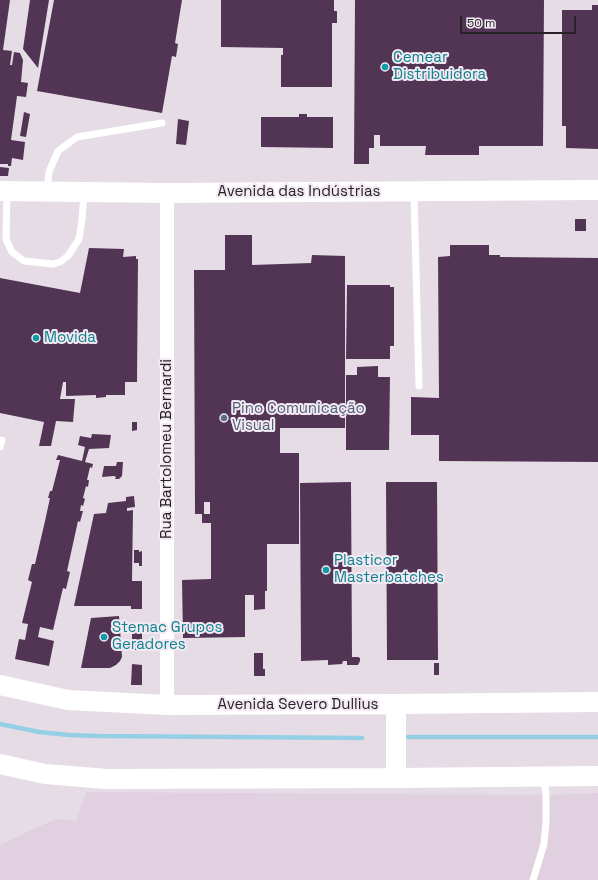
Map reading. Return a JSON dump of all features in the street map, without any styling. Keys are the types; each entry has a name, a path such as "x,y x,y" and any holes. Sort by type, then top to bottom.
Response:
{"main road":[{"name":"Avenida das Indústrias","path":"3,191 167,193 598,190"},
{"name":"Avenida Severo Dullius","path":"0,685 68,700 167,705 598,702"},
{"path":"396,704 396,778"},
{"path":"0,764 45,774 107,780 598,776"}],"street":[{"name":"Rua Bartolomeu Bernardi","path":"167,193 167,705"}],"lane":[{"path":"47,192 49,172 58,151 77,137 162,123"},
{"path":"3,191 6,239 12,252 24,261 53,264 60,262 68,256 79,239 84,192"},
{"path":"414,192 419,386"},
{"path":"533,880 544,844 546,795 544,777"}],"shaded area":[{"path":"86,792 546,795 598,793 598,880 0,880 0,845 56,819 76,821"}],"building":[{"path":"0,0 10,0 3,50 12,51 10,65 12,65 14,52 20,53 23,60 21,82 28,83 26,97 17,96 11,140 25,142 23,160 12,158 11,166 8,166 8,164 0,164"},
{"path":"30,0 49,0 38,68 23,49"},
{"path":"54,0 182,0 175,43 178,44 176,57 172,56 162,113 37,91"},
{"path":"221,0 334,0 334,11 337,11 337,23 332,23 332,87 281,87 281,55 283,55 283,48 221,47"},
{"path":"355,0 544,0 543,146 479,146 479,155 425,155 426,146 380,146 380,135 374,135 374,148 369,148 369,164 354,164"},
{"path":"592,5 598,5 598,149 566,148 566,126 562,126 562,10 592,10"},
{"path":"24,112 30,114 26,137 20,136"},
{"path":"299,114 307,114 307,117 333,117 333,148 261,147 261,117 299,117"},
{"path":"178,119 189,121 186,145 176,144"},
{"path":"0,167 9,168 8,176 0,176"},
{"path":"575,219 586,219 586,231 575,231"},
{"path":"225,235 252,235 252,265 311,263 312,255 345,256 345,428 280,428 280,453 299,453 299,544 267,544 267,591 265,591 265,609 254,610 254,595 245,595 245,637 183,638 182,580 211,579 211,523 202,523 202,514 195,514 194,270 225,270","holes":["204,502 210,502 210,514 204,514"]},
{"path":"450,245 489,245 489,255 500,255 500,257 598,258 598,462 439,461 439,435 411,435 411,397 439,398 438,257 450,256"},
{"path":"89,248 124,249 123,257 136,256 136,259 138,259 137,382 125,382 125,395 106,395 106,397 96,398 96,395 66,396 66,382 63,382 60,399 75,399 73,422 56,421 51,446 39,446 44,422 0,413 0,278 80,293"},
{"path":"347,285 390,285 390,287 394,287 394,346 390,346 390,359 346,359"},
{"path":"378,366 378,377 390,377 389,450 346,450 346,375 357,375 357,367"},
{"path":"132,422 137,422 137,430 132,431"},
{"path":"92,434 111,435 109,448 89,449 85,462 93,464 92,468 90,467 87,480 89,480 88,487 86,486 83,506 81,505 80,511 83,511 80,522 78,521 67,571 70,572 66,589 63,588 53,630 40,627 38,637 54,641 49,666 15,659 19,639 25,640 28,624 22,623 32,582 28,580 32,564 35,564 50,498 48,498 50,491 52,491 60,460 56,460 58,455 82,461 85,447 78,445 80,436 91,438"},
{"path":"117,462 123,462 122,476 119,479 115,479 116,477 114,476 102,477 104,466 116,466"},
{"name":"Plasticor Masterbatches","path":"351,482 352,657 360,658 360,661 358,665 347,665 347,661 343,661 342,664 328,665 328,660 301,661 300,483"},
{"path":"386,482 437,482 438,660 387,660"},
{"path":"134,496 135,507 127,508 127,511 133,510 132,581 142,581 142,609 131,609 131,606 74,606 94,514 106,513 108,503 126,501 126,497"},
{"path":"134,550 139,550 139,552 142,551 142,566 139,566 139,563 134,563"},
{"name":"Stemac Grupos Geradores","path":"119,616 122,657 120,661 110,668 81,668 91,618"},
{"path":"132,630 142,630 142,650 132,650"},
{"path":"254,653 263,653 263,669 265,669 265,676 254,676"},
{"path":"434,663 439,663 439,675 434,675"},
{"path":"132,664 142,665 142,685 131,685"}],"waterway":[{"path":"0,724 39,732 69,735 362,738"},
{"path":"408,737 598,737"}],"place":[{"name":"Cemear Distribuidora","path":"385,67"},
{"name":"Movida","path":"36,338"},
{"name":"Pino Comunicação Visual","path":"224,418"},
{"name":"Plasticor Masterbatches","path":"326,570"},
{"name":"Stemac Grupos Geradores","path":"104,637"}]}
